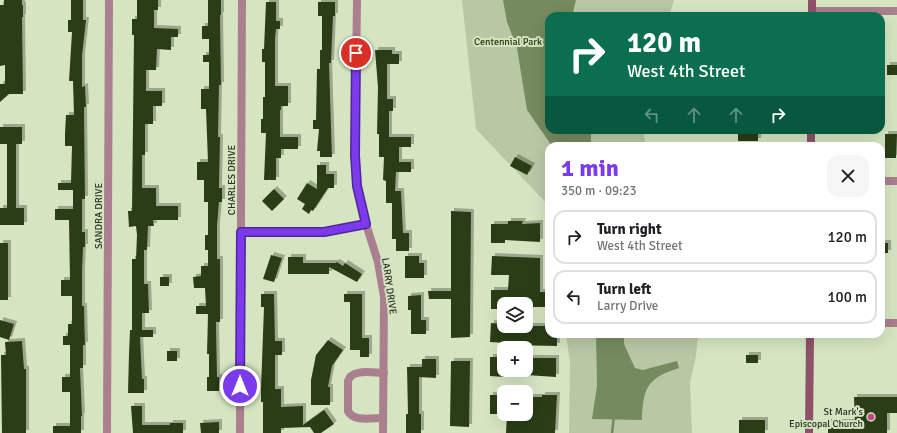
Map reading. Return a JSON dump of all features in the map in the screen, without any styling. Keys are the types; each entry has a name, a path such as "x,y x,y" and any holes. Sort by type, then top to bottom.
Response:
{"street":[{"name":"SANDRA DRIVE","path":"107,433 110,0"},
{"name":"CHARLES DRIVE","path":"240,433 242,0"},
{"name":"LARRY DRIVE","path":"357,0 355,155 357,186 366,224 378,262 384,297 383,433"},
{"path":"812,0 812,12"},
{"path":"854,12 897,11"},
{"path":"885,181 897,181"},
{"path":"241,232 324,232 366,224"},
{"path":"885,323 897,324"},
{"path":"809,433 810,338"},
{"path":"383,418 356,418 350,415 348,411 348,380 349,377 355,373 384,373"}],"green space":[{"name":"Centennial Park","path":"462,0 674,0 670,12 545,12 545,134 644,134 645,142 545,142 545,202 476,129"},
{"path":"567,338 698,338 696,356 690,383 692,433 569,433 570,363"}],"shaded area":[{"path":"503,0 576,0 573,12 545,12 545,134 591,134 591,142 549,142 527,110 517,48 507,22"},
{"path":"596,338 624,338 624,344 635,368 643,370 677,361 679,368 653,380 646,392 642,420 592,419 597,386"}],"building":[{"path":"4,0 22,0 23,94 9,94 0,102 0,84 5,84 5,65 0,66 0,5 4,5"},
{"path":"71,0 83,0 83,20 86,20 82,56 82,87 85,86 86,107 84,107 85,199 82,199 82,232 85,232 85,247 83,247 82,306 84,306 85,345 83,345 83,368 80,368 82,416 81,433 53,433 53,426 70,426 70,392 62,392 62,377 70,377 70,345 63,345 63,336 68,336 68,324 72,324 72,296 61,296 61,280 70,280 69,220 55,220 55,209 73,209 73,190 58,190 58,183 71,183 72,146 65,146 65,134 66,115 74,115 73,81 69,81 72,32 68,32 68,20 71,20"},
{"path":"137,0 158,0 158,10 154,10 154,28 178,29 178,37 171,37 171,50 157,49 156,70 146,70 146,91 162,91 162,106 153,106 153,124 145,124 145,155 142,155 142,188 156,188 156,206 178,206 178,220 153,220 154,226 148,226 147,250 144,250 144,284 148,284 149,313 142,313 142,330 153,330 153,337 140,337 144,393 128,393 130,330 132,330 132,259 136,259 137,235 136,226 129,227 128,211 132,211 134,35 132,35 132,19 137,19"},
{"path":"208,0 221,0 221,85 219,85 218,137 220,137 219,188 222,188 222,202 219,202 217,226 217,259 220,259 220,322 216,322 217,377 219,377 219,391 207,391 207,377 209,377 209,354 207,354 208,314 196,314 196,306 206,306 205,288 194,288 193,277 201,276 201,266 208,266 208,250 205,250 205,235 208,235 208,202 204,202 204,180 197,180 197,162 208,162 206,109 201,109 201,89 209,89 209,62 203,62 203,55 209,55 209,39 202,39 202,26 208,26"},
{"path":"266,2 276,2 276,21 280,21 280,29 276,29 275,39 275,86 288,86 288,106 281,106 280,110 280,137 298,137 298,149 281,149 281,158 276,158 276,180 264,180 266,133 261,133 261,119 263,119 263,97 265,97 265,62 262,62 262,49 264,49"},
{"path":"318,2 335,2 331,63 329,63 332,157 320,157 320,151 317,151 319,129 313,129 313,120 316,120 317,69 320,69 320,50 322,50 322,16 318,16"},
{"path":"375,50 392,50 392,54 399,54 399,64 387,64 387,99 393,99 393,111 389,111 389,137 411,137 411,147 399,147 399,162 411,162 411,172 396,172 395,191 401,191 403,233 409,233 409,251 396,251 396,239 392,239 392,203 386,203 386,181 383,180 384,157 379,157 379,134 377,134 378,87"},
{"path":"887,65 897,65 897,75 887,75"},
{"path":"0,127 22,127 22,144 16,144 16,208 24,208 24,225 0,225 0,208 7,208 7,144 0,144"},
{"path":"738,134 758,134 758,141 738,141"},
{"path":"885,134 897,134 896,158 885,158"},
{"path":"515,157 532,166 527,175 510,166"},
{"path":"317,165 326,165 326,174 334,174 334,188 328,188 313,211 311,210 309,214 302,209 305,204 297,199 307,183 317,189"},
{"path":"274,189 284,199 272,211 262,201"},
{"path":"451,211 471,212 470,337 451,338 451,299 429,299 428,291 451,291"},
{"path":"508,221 523,221 522,224 540,223 540,242 505,240 505,243 491,243 491,224 508,224"},
{"path":"0,243 8,243 8,300 0,300"},
{"path":"885,243 888,243 888,253 885,253"},
{"path":"271,255 282,258 274,282 263,279"},
{"path":"405,256 419,256 419,263 424,263 424,278 405,278"},
{"path":"492,256 540,258 540,292 545,292 545,307 533,307 533,297 497,297 497,309 491,309 491,290 508,290 509,275 491,275"},
{"path":"288,257 303,257 303,263 337,262 343,266 345,263 362,274 357,282 329,267 329,274 288,274"},
{"path":"160,277 169,277 169,286 160,286"},
{"path":"261,294 274,294 275,341 282,341 282,355 275,355 275,389 281,389 281,407 303,406 303,425 324,410 334,424 321,433 314,433 310,427 281,428 281,433 263,433 263,402 261,402 261,389 264,307 261,307"},
{"path":"344,294 362,294 362,338 369,338 369,357 360,357 360,350 350,350 350,302 344,302"},
{"path":"421,295 421,320 426,320 426,334 411,334 411,310 408,310 408,296"},
{"path":"0,320 14,324 9,340 0,337"},
{"path":"491,323 497,323 497,333 533,333 533,326 545,326 545,338 557,338 557,346 533,346 533,341 497,341 497,342 490,342"},
{"path":"328,340 343,350 332,366 328,387 330,387 330,405 311,405 311,380 316,355"},
{"path":"22,341 24,369 26,369 26,433 2,433 1,355 6,355 5,342"},
{"path":"167,351 177,351 177,361 167,361"},
{"path":"746,355 758,355 758,363 746,363"},
{"path":"490,357 497,357 497,376 490,376"},
{"path":"533,358 556,358 556,377 533,375"},
{"path":"422,359 436,359 436,378 419,377 419,414 421,414 421,433 406,433 406,414 408,414 407,367 422,367"},
{"path":"451,361 470,361 469,427 450,426"},
{"path":"490,395 497,395 497,414 490,414"},
{"path":"542,395 557,395 555,433 506,433 507,421 533,421 533,397 542,397"},
{"name":"St Mark's Episcopal Church","path":"854,397 897,397 897,413 887,413 887,433 828,433 828,422 855,422"},
{"path":"131,406 142,406 142,425 170,425 170,423 183,423 183,433 133,433"},
{"path":"739,420 765,420 765,433 739,433"},
{"path":"219,422 219,433 201,433 200,423"}],"waterway":[{"path":"612,433 614,416"}],"place":[{"name":"St Mark's Episcopal Church","path":"871,417"}],"route":[{"path":"240,386 241,232 324,232 366,224 357,186 355,155 356,53"}]}
